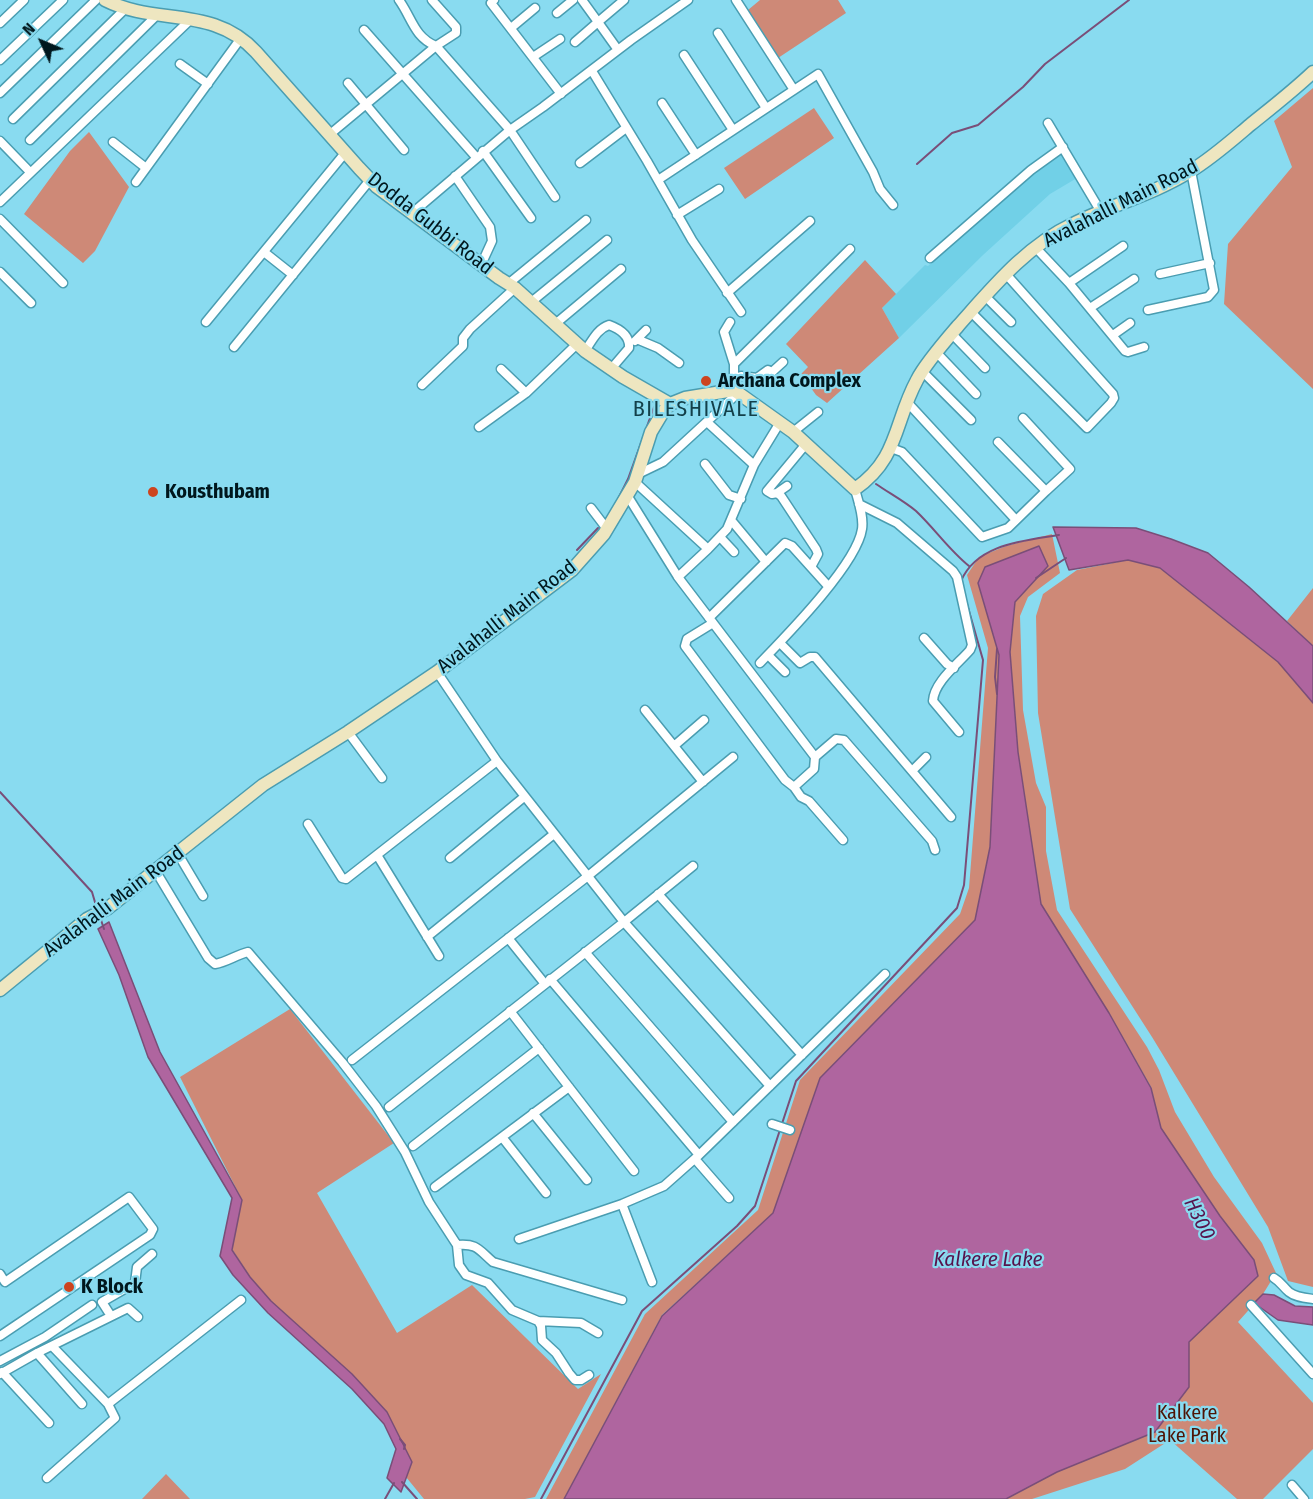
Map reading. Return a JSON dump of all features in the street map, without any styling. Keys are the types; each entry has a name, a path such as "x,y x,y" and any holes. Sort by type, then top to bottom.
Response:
{"main road":[{"name":"Dodda Gubbi Road","path":"105,0 126,8 214,23 241,38 370,180 411,214 512,286 581,348 670,404"},
{"name":"Avalahalli Main Road","path":"855,489 869,479 891,448 917,380 952,334 1005,273 1052,235 1101,212 1162,188 1191,171 1313,72"},
{"path":"670,404 685,398 735,387 779,424 793,432 855,489"},
{"name":"Avalahalli Main Road","path":"0,990 87,919 108,908 263,785 348,732 437,672 572,570 607,529 637,478 651,432 670,404"}],"street":[{"path":"0,23 24,0"},
{"path":"0,60 63,0"},
{"path":"0,93 96,0"},
{"path":"399,0 425,41 436,46 510,130 555,197"},
{"path":"328,135 457,30 432,0"},
{"path":"494,0 491,3 561,94"},
{"path":"557,13 573,0"},
{"path":"582,0 618,50"},
{"path":"575,42 624,0"},
{"path":"411,214 510,130 688,0"},
{"path":"736,0 794,90"},
{"path":"13,119 126,8"},
{"path":"511,28 536,8"},
{"path":"30,140 158,14"},
{"path":"0,202 190,20"},
{"path":"364,30 402,74 479,154 531,218"},
{"path":"718,33 766,108"},
{"path":"136,182 241,38"},
{"path":"533,57 560,39"},
{"path":"684,55 733,130"},
{"path":"180,64 208,84"},
{"path":"592,71 677,215 741,312"},
{"path":"658,180 818,74 873,172 880,189 893,205"},
{"path":"348,82 404,150"},
{"path":"662,103 696,155"},
{"path":"1048,123 1101,212"},
{"path":"580,163 626,128"},
{"path":"0,141 30,172"},
{"path":"113,142 146,168"},
{"path":"930,258 1031,170 1063,147"},
{"path":"206,322 345,153"},
{"path":"1148,310 1208,297 1214,290 1191,171"},
{"path":"455,176 490,227 493,236 481,265"},
{"path":"234,347 370,180"},
{"path":"677,215 719,189"},
{"path":"0,219 63,283"},
{"path":"422,384 463,346 463,338 470,329 512,286 586,220"},
{"path":"728,293 810,221"},
{"path":"530,303 607,240"},
{"path":"1069,283 1123,246"},
{"path":"1036,248 1069,283 1126,352 1144,347"},
{"path":"734,364 850,249"},
{"path":"264,252 293,275"},
{"path":"1160,274 1210,263"},
{"path":"554,325 621,269"},
{"path":"0,272 31,303"},
{"path":"971,312 1087,428 1111,403 1114,398 1113,394 1005,273"},
{"path":"1090,308 1134,279"},
{"path":"985,296 1011,322"},
{"path":"730,322 724,332 734,364 735,387"},
{"path":"1113,335 1130,323"},
{"path":"479,427 526,393 581,348 599,330 609,325 628,338 629,344 629,348 611,369"},
{"path":"629,344 639,340 646,330"},
{"path":"952,334 985,368"},
{"path":"639,340 658,348 679,363"},
{"path":"937,353 976,394"},
{"path":"708,549 637,478 663,462 707,422 741,376 757,378 768,370 772,372 783,362"},
{"path":"501,369 526,393"},
{"path":"923,372 971,420"},
{"path":"908,404 1016,520"},
{"path":"793,432 818,412"},
{"path":"891,448 902,452 982,537 1008,528 1070,469 1023,418"},
{"path":"707,422 754,465"},
{"path":"678,577 720,537 741,499 754,465 779,424"},
{"path":"998,442 1046,491"},
{"path":"786,486 777,493 768,493 768,487 806,444"},
{"path":"705,464 729,495 741,499"},
{"path":"760,663 780,643 844,567 860,538 863,526 855,489"},
{"path":"777,493 816,549 818,554 811,567"},
{"path":"627,495 678,577 815,757 814,769 794,787"},
{"path":"859,504 897,523 955,574 972,645 936,690 933,701 959,732"},
{"path":"591,508 607,529"},
{"path":"731,520 766,562"},
{"path":"720,537 734,552"},
{"path":"828,586 787,543 711,620 687,639 685,646 785,780 801,797 809,801 843,840"},
{"path":"924,638 946,664 954,668"},
{"path":"780,643 800,663 810,657 815,657 951,817"},
{"path":"768,655 784,672"},
{"path":"437,672 497,762 624,922 770,1086"},
{"path":"645,710 703,782"},
{"path":"674,746 704,720"},
{"path":"348,732 382,778"},
{"path":"815,757 836,739 844,740 932,841 935,850"},
{"path":"352,1060 588,876 733,757"},
{"path":"912,771 926,757"},
{"path":"308,824 344,879 497,762"},
{"path":"450,858 524,797"},
{"path":"427,937 554,834"},
{"path":"178,854 203,896"},
{"path":"377,855 439,956"},
{"path":"389,1107 693,866"},
{"path":"155,870 208,958 215,964 224,963 231,957 248,952 342,1062 376,1106 405,1152 429,1202 457,1245 459,1265 466,1275 488,1283 512,1310 538,1321 581,1323 598,1333"},
{"path":"658,894 802,1055"},
{"path":"508,938 548,982 729,1197"},
{"path":"585,952 733,1122"},
{"path":"519,1239 656,1191 697,1157 885,974"},
{"path":"510,1011 634,1171"},
{"path":"413,1146 539,1048"},
{"path":"435,1187 569,1086"},
{"path":"533,1113 587,1180"},
{"path":"502,1137 546,1193"},
{"path":"0,1274 5,1282 129,1197 153,1229 150,1235 0,1336"},
{"path":"622,1204 652,1282"},
{"path":"457,1245 473,1245 493,1262 622,1300"},
{"path":"111,1317 102,1302 135,1283 137,1267 152,1254"},
{"path":"1274,1278 1294,1296 1313,1299"},
{"path":"108,1404 241,1300"},
{"path":"0,1361 45,1337 92,1305"},
{"path":"1251,1305 1313,1374"},
{"path":"49,1423 1,1373 128,1308 138,1317"},
{"path":"538,1321 541,1326 542,1341 556,1353 575,1380 589,1376"},
{"path":"47,1478 115,1418 108,1404 52,1347"},
{"path":"37,1353 82,1404"},
{"path":"1292,1485 1304,1499"}],"shaded area":[{"path":"1061,151 1077,178 1050,194 983,255 899,338 882,308 925,265 928,266 963,233"}],"green space":[{"path":"760,0 838,0 846,13 778,58 748,10"},
{"path":"1313,88 1313,389 1224,304 1228,244 1292,167 1274,121"},
{"path":"814,108 834,138 745,199 724,168"},
{"path":"89,132 129,187 95,251 83,263 24,214 70,151"},
{"path":"865,260 896,294 882,308 899,338 827,403 816,395 801,374 808,367 786,344"},
{"name":"Kalkere Lake Park","path":"1052,534 1060,573 1028,597 1020,616 1023,710 1036,783 1046,807 1046,851 1057,910 1147,1047 1159,1070 1175,1112 1214,1177 1262,1243 1276,1273 1263,1294 1238,1322 1313,1403 1313,1449 1263,1499 1237,1499 1170,1440 1125,1469 1032,1499 1006,1499 1057,1472 1189,1387 1189,1342 1258,1276 1254,1260 1220,1216 1161,1128 1151,1087 1109,1013 1041,904 1018,752 1010,652 1015,602 1048,566 978,583 999,655 990,847 975,920 820,1078 773,1213 662,1315 564,1499 546,1499 645,1314 758,1210 800,1080 960,914 969,888 988,648 967,575 979,557 1006,546"},
{"path":"1128,560 1160,568 1278,662 1313,703 1313,1287 1288,1281 1268,1227 1152,1037 1070,909 1038,713 1036,616 1043,594 1077,570"},
{"path":"1313,588 1313,646 1287,621"},
{"path":"290,1009 394,1143 317,1193 397,1333 472,1285 578,1389 601,1374 535,1497 525,1499 424,1499 406,1477 412,1462 387,1412 352,1374 271,1301 250,1277 232,1249 242,1200 180,1077"},
{"path":"166,1474 190,1499 142,1499"}],"water":[{"path":"1053,527 1136,528 1208,553 1313,646 1313,703 1278,662 1160,568 1128,560 1069,570"},
{"name":"Kalkere Lake","path":"1039,546 1048,566 1015,602 1010,652 1018,752 1041,904 1109,1013 1151,1088 1161,1128 1220,1216 1254,1260 1258,1276 1189,1342 1189,1387 1155,1432 1057,1472 1006,1499 564,1499 662,1316 773,1213 820,1078 975,920 990,847 999,655 978,583 985,567"},
{"path":"109,922 160,1052 242,1200 232,1250 250,1277 271,1301 352,1374 387,1412 412,1462 401,1492 387,1478 396,1449 384,1424 352,1389 268,1313 233,1275 220,1256 232,1198 148,1057 119,975 98,929"},
{"path":"1263,1294 1274,1295 1295,1306 1313,1307 1313,1325 1278,1320 1254,1303"}],"waterway":[{"path":"917,164 952,133 978,125 1023,87 1045,64 1129,0"},
{"path":"618,499 628,479 654,407"},
{"path":"876,484 916,511 969,566"},
{"path":"577,550 598,528"},
{"path":"961,581 978,559 1002,546 1059,535"},
{"path":"1036,578 1066,558"},
{"path":"541,1499 642,1311 737,1226 755,1206 796,1081 957,908 964,885 983,660 967,604"},
{"path":"997,649 995,677 997,694"},
{"path":"0,792 92,892 97,909"},
{"path":"100,917 104,929"},
{"path":"400,1439 405,1445 404,1449"},
{"path":"402,1482 417,1499"},
{"path":"385,1499 394,1483"}],"place":[{"name":"Archana Complex","path":"706,381"},
{"name":"Kousthubam","path":"153,492"},
{"name":"K Block","path":"69,1287"}],"district":[{"name":"BILESHIVALE","path":"696,410"}],"water label":[{"name":"H300","path":"1199,1219"}]}
